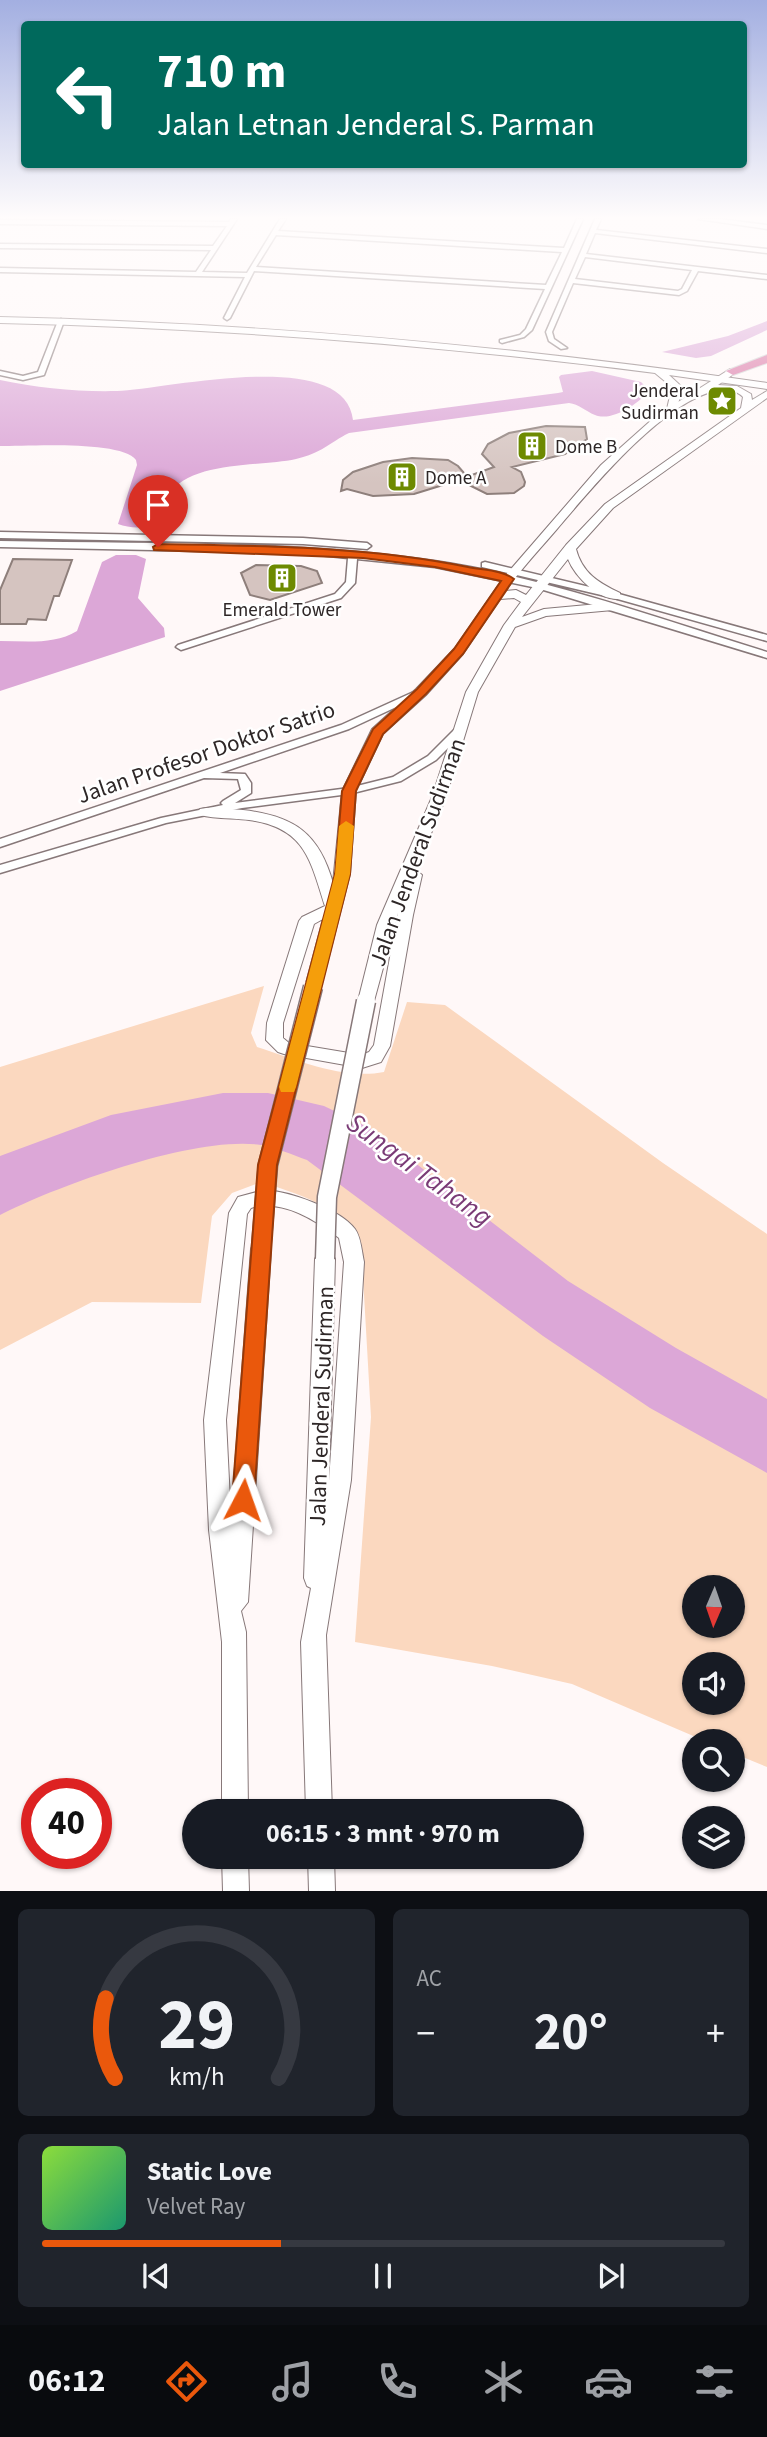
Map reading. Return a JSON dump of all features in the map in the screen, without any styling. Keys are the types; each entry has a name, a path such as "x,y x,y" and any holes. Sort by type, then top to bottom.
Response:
{"highway":[{"path":"733,370 767,359"}],"main road":[{"path":"0,311 227,318 502,341 764,373"},
{"path":"0,320 324,334 634,366 767,386"},
{"path":"634,366 674,382 677,390 672,408"}],"street":[{"path":"227,318 233,307"},
{"path":"502,341 526,334 539,307"},
{"path":"560,307 549,332 551,340 563,348"},
{"path":"0,373 23,378 41,373 61,321"},
{"path":"235,1799 233,1639 268,1165 343,874 349,791 377,732 459,652 495,596 594,477 632,440 672,408 733,370"},
{"path":"688,398 711,388 736,388 748,396 745,411"},
{"name":"Jalan Jenderal Sudirman","path":"319,1799 313,1642 327,1197 366,1001 385,925 428,825 472,692 510,625 570,547 609,506 767,394"},
{"path":"0,535 303,541 438,556 613,602 767,638"},
{"path":"0,544 353,554 512,575"},
{"path":"570,547 572,560 580,574 613,602 767,655"},
{"path":"181,647 338,596 350,583 353,554"},
{"path":"495,596 516,594 529,602"},
{"path":"510,625 544,613 613,602"},
{"name":"Jalan Profesor Doktor Satrio","path":"0,843 75,820 184,780 345,727 421,692"},
{"name":"Jalan Profesor Doktor Satrio","path":"0,869 165,820 349,791 397,779 432,758 461,728"},
{"path":"184,780 223,775 240,776 246,783 247,791 238,799 205,812"},
{"path":"205,812 240,814 288,826 314,852 334,908"},
{"path":"334,908 307,920 275,1023 274,1040 284,1048 362,1062 375,1057 382,1046 405,915 428,825"},
{"path":"233,1639 220,1530 215,1420 238,1213 245,1202 266,1197 299,1205 332,1222 348,1234 354,1262 340,1480 313,1642"},
{"path":"235,1869 236,1891"},
{"path":"321,1869 322,1891"}],"shaded area":[{"path":"264,986 251,1033 257,1047 336,1071 368,1074 384,1072 407,1002 445,1005 663,1163 767,1234 767,1767 745,1758 745,1729 682,1729 682,1731 572,1684 492,1666 355,1642 371,1417 361,1242 330,1210 290,1191 261,1182 232,1193 212,1216 201,1303 92,1302 0,1350 0,1067"}],"water":[{"path":"767,321 767,330 711,356 696,358 662,352 728,336"},
{"path":"592,371 641,382 649,390 632,406 609,416 595,415 569,403 349,433 305,457 208,471 178,484 168,496 159,522 145,527 118,524 137,465 136,460 127,454 94,447 0,446 0,380 58,389 117,391 210,380 287,378 319,384 342,397 353,420 563,392 559,377 561,375"},
{"path":"116,555 136,555 146,559 138,598 164,628 165,637 0,691 0,641 49,640 77,631 102,562"},
{"name":"Sungai Tahang","path":"223,1093 268,1093 324,1106 370,1128 568,1281 676,1348 767,1399 767,1473 650,1408 543,1336 307,1160 278,1149 234,1144 165,1155 91,1177 0,1215 0,1156 111,1115"}],"building":[{"name":"Dome B","path":"546,426 585,427 587,439 565,454 512,467 521,472 525,482 524,486 514,493 487,494 469,485 466,477 494,467 482,454 488,444 509,433"},
{"name":"Dome A","path":"412,458 448,460 464,473 443,485 414,494 373,496 347,489 341,491 343,480 353,472 383,462"},
{"path":"13,559 72,560 59,596 54,596 46,620 28,619 26,624 0,624 0,590"},
{"name":"Emerald Tower","path":"256,565 301,566 317,571 322,583 270,600 250,595 241,573"}],"slow traffic":[{"path":"287,1087 343,874 346,826"}],"place":[{"name":"Jenderal Sudirman","path":"722,401"},
{"name":"Dome B","path":"532,446"},
{"name":"Dome A","path":"402,477"},
{"name":"Emerald Tower","path":"282,578"}],"route":[{"path":"158,547 363,554 435,564 508,579 459,652 377,732 349,791 343,874 268,1165 243,1500"}]}
